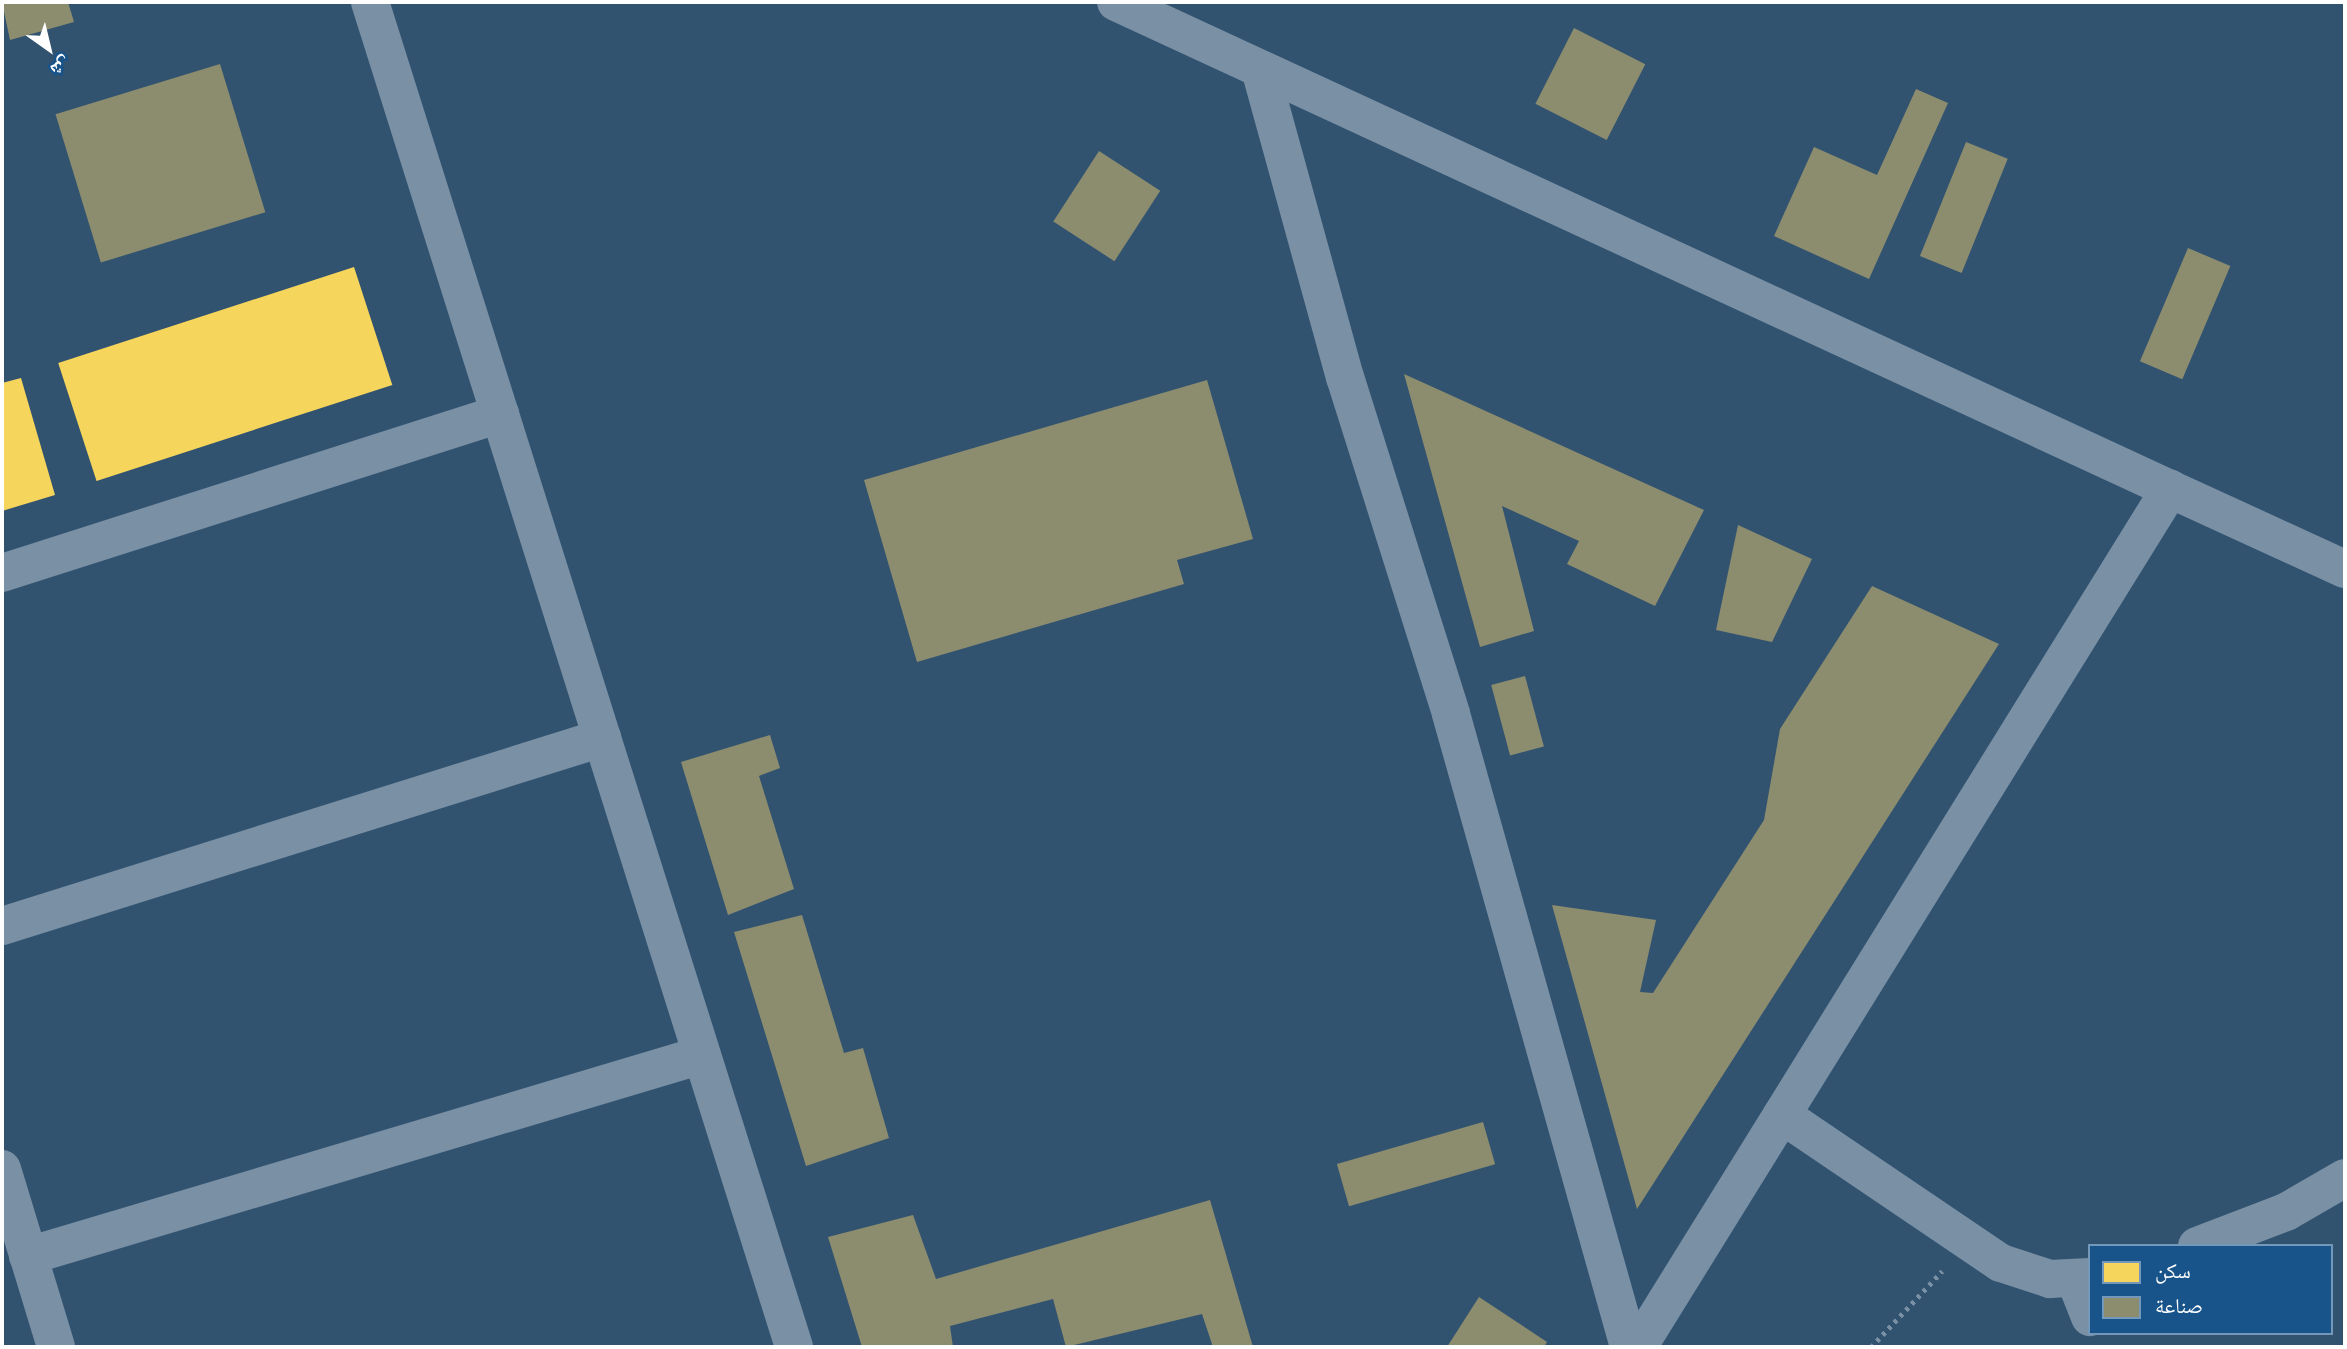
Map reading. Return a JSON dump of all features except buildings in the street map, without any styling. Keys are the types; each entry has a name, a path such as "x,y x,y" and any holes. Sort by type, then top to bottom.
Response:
{"street":[{"path":"370,2 794,1347"},
{"path":"1115,2 2345,569"},
{"path":"1260,69 1345,377 1451,714 1629,1347"},
{"path":"2,573 500,414"},
{"path":"1638,1347 2170,489"},
{"path":"2,926 602,738"},
{"path":"28,1256 702,1055"},
{"path":"1782,1115 1969,1243 2025,1272 2050,1279 2082,1278 2088,1307"},
{"path":"2,1169 56,1347"},
{"path":"2201,1244 2286,1212 2345,1178"}],"path":[{"path":"1871,1347 1969,1243"}]}
